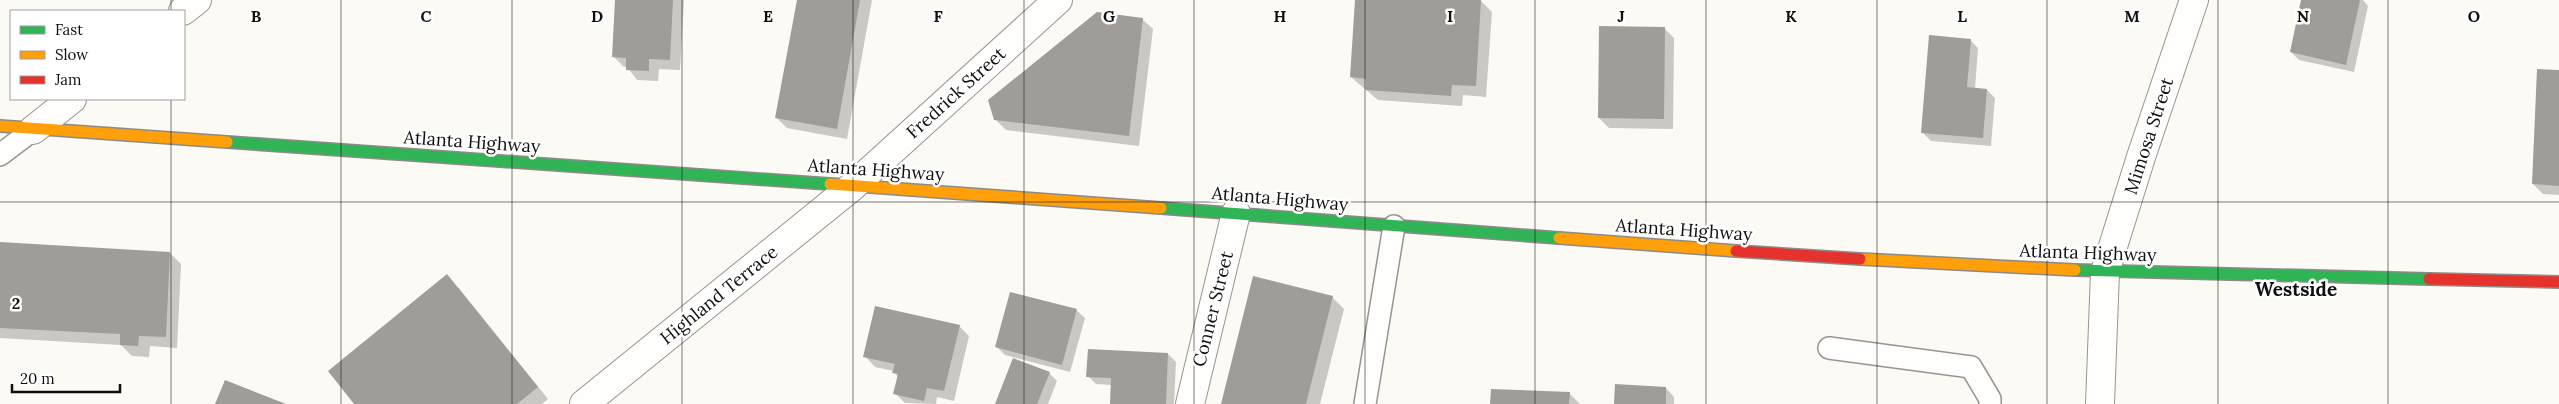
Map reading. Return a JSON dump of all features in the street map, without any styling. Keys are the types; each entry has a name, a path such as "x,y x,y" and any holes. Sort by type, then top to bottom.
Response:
{"main road":[{"name":"Atlanta Highway","path":"0,126 33,130 1236,213 1801,256 2106,272 2559,282"}],"street":[{"path":"184,10 197,0"},
{"name":"Fredrick Street","path":"853,186 1058,0"},
{"name":"Mimosa Street","path":"2100,404 2106,272 2141,157 2194,0"},
{"path":"33,130 71,100"},
{"name":"Highland Terrace","path":"584,404 853,186"},
{"name":"Conner Street","path":"1190,404 1236,213"}],"lane":[{"path":"0,155 33,130"},
{"path":"1365,404 1394,226"},
{"path":"1829,348 1971,366 1990,399 1990,404"}],"building":[{"path":"615,0 673,0 670,60 649,59 649,71 626,70 626,58 612,57"},
{"path":"797,0 860,0 837,129 775,118"},
{"path":"1355,0 1481,0 1476,86 1452,85 1451,96 1366,90 1366,79 1350,77"},
{"path":"2301,0 2360,0 2346,65 2290,52"},
{"path":"1097,12 1143,18 1129,136 994,120 988,100"},
{"path":"1599,26 1665,27 1664,119 1598,118"},
{"path":"1929,35 1971,39 1967,87 1987,89 1983,138 1921,133"},
{"path":"2537,69 2559,70 2559,186 2532,184"},
{"path":"0,242 170,252 166,337 139,336 138,346 120,345 120,334 0,328"},
{"path":"447,274 538,387 517,404 354,404 328,371"},
{"path":"1253,276 1333,296 1306,404 1221,404"},
{"path":"1010,292 1077,309 1062,365 995,347"},
{"path":"875,306 960,325 944,391 927,388 924,401 893,394 898,374 892,373 895,364 863,357"},
{"path":"1088,349 1168,353 1166,404 1110,404 1111,378 1086,377"},
{"path":"1013,358 1050,372 1037,404 995,404"},
{"path":"225,380 286,404 215,404"},
{"path":"1615,384 1666,387 1666,404 1614,404"},
{"path":"1491,389 1570,392 1569,404 1490,404"}],"traffic: fast":[{"path":"227,142 830,184"},
{"path":"1161,208 1559,238"},
{"path":"2075,270 2429,279"}],"traffic: slow":[{"path":"0,126 227,142"},
{"path":"830,184 1161,208"},
{"path":"1559,238 1736,251"},
{"path":"1860,259 2075,270"}],"traffic: jam":[{"path":"1736,251 1860,259"},
{"path":"2429,279 2559,282"}],"district":[{"name":"Westside","path":"2296,289"}]}
